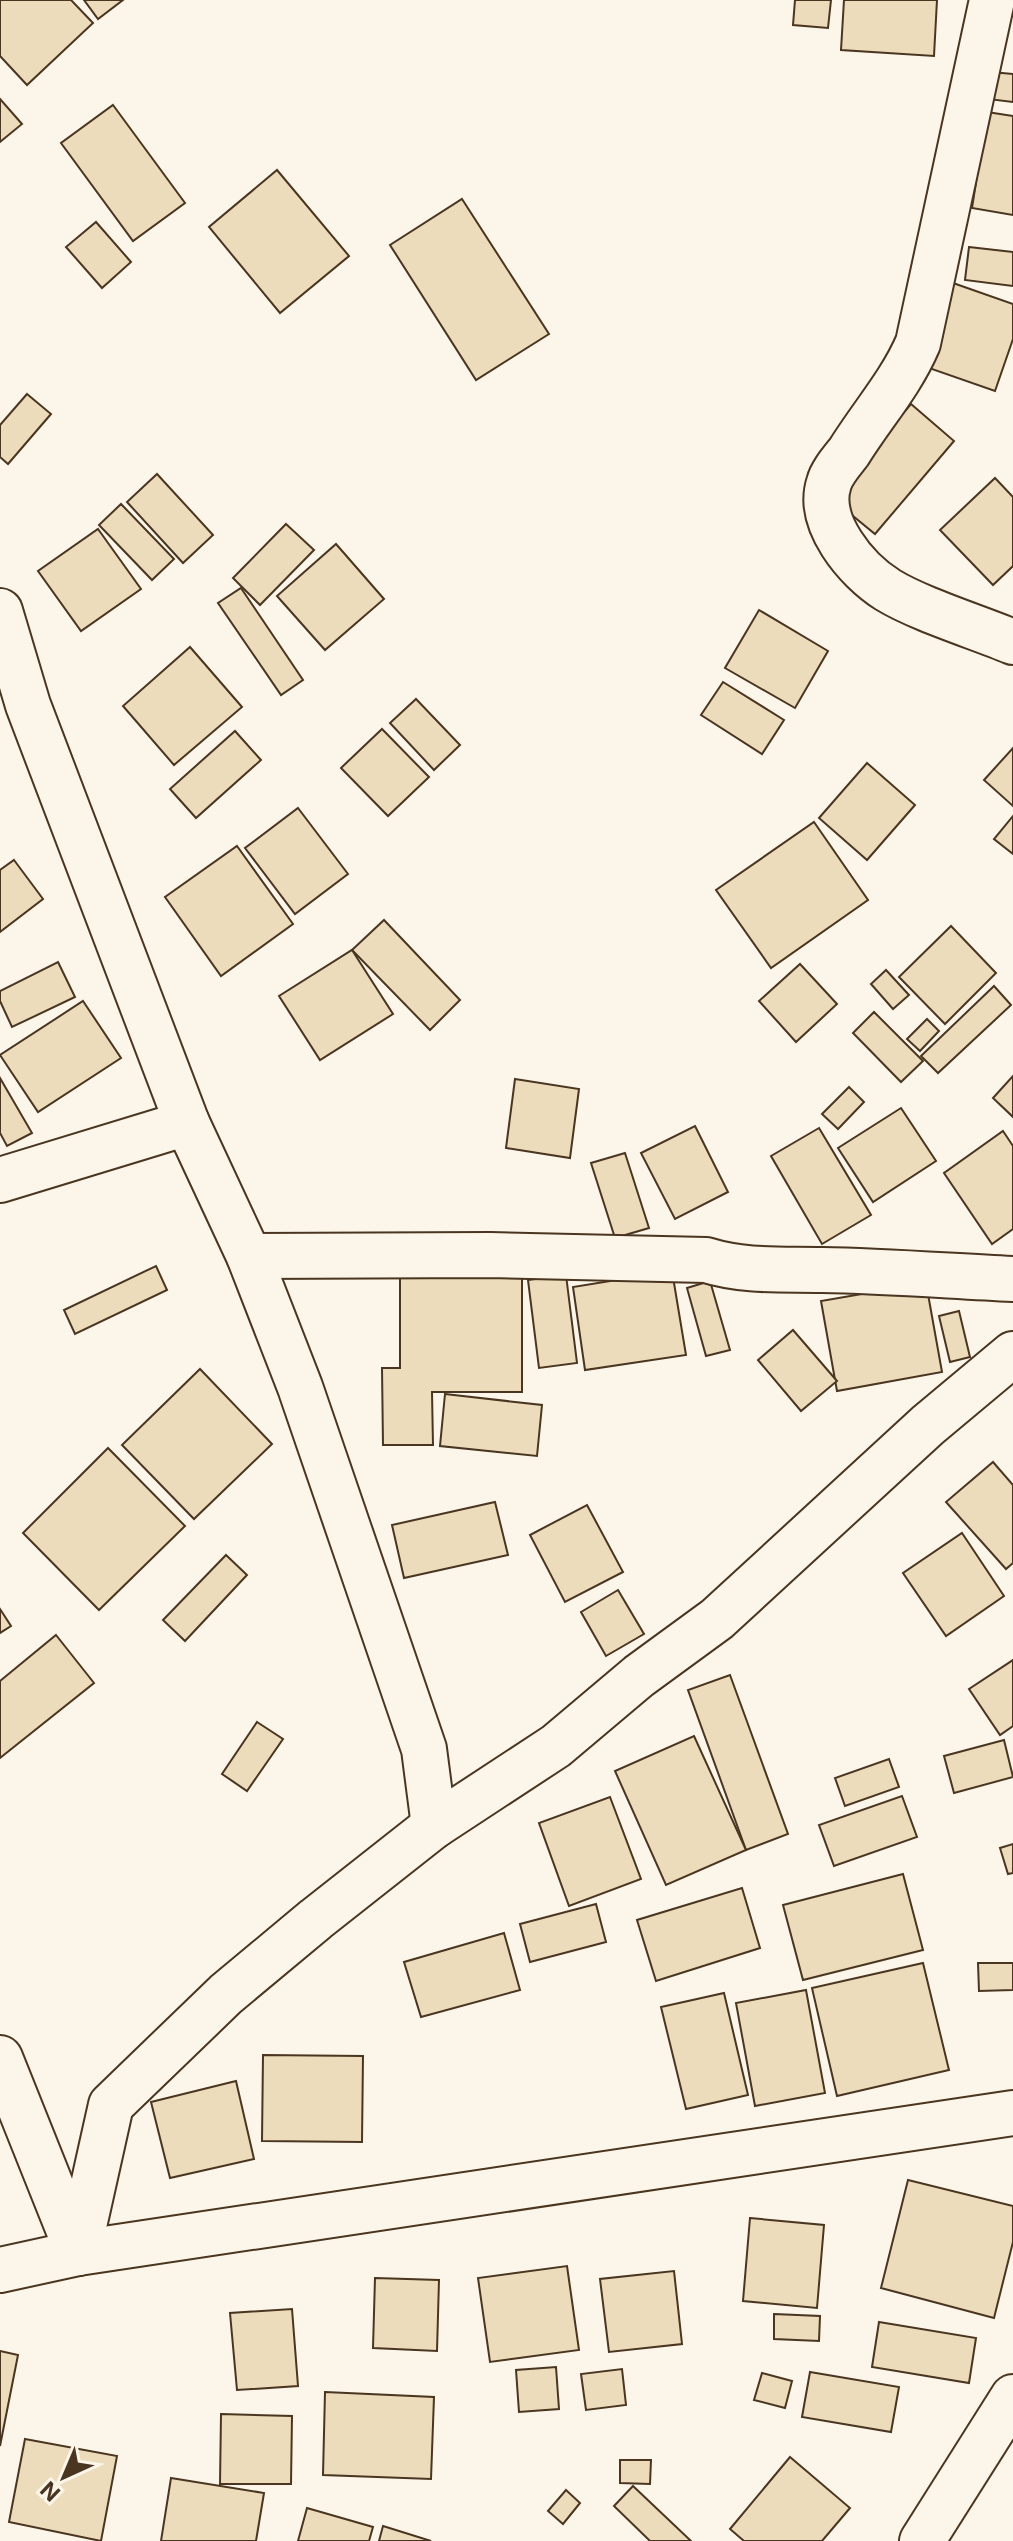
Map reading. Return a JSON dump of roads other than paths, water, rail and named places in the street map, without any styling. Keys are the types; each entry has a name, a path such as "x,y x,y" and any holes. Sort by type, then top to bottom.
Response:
{"street":[{"path":"992,0 918,343 906,372 875,411 829,482 826,504 833,527 848,552 888,590 1013,642"},
{"path":"0,611 28,705 187,1123 249,1256 350,1525 424,1749 434,1826"},
{"path":"0,1180 187,1123"},
{"path":"249,1256 490,1255 706,1260 732,1268 774,1272 819,1270 1013,1279"},
{"path":"78,2253 111,2105 226,1994 434,1826 556,1746 639,1676 717,1619 928,1425 1013,1354"},
{"path":"0,2058 78,2253"},
{"path":"0,2270 78,2253 1013,2113"},
{"path":"922,2541 1013,2397"}]}
